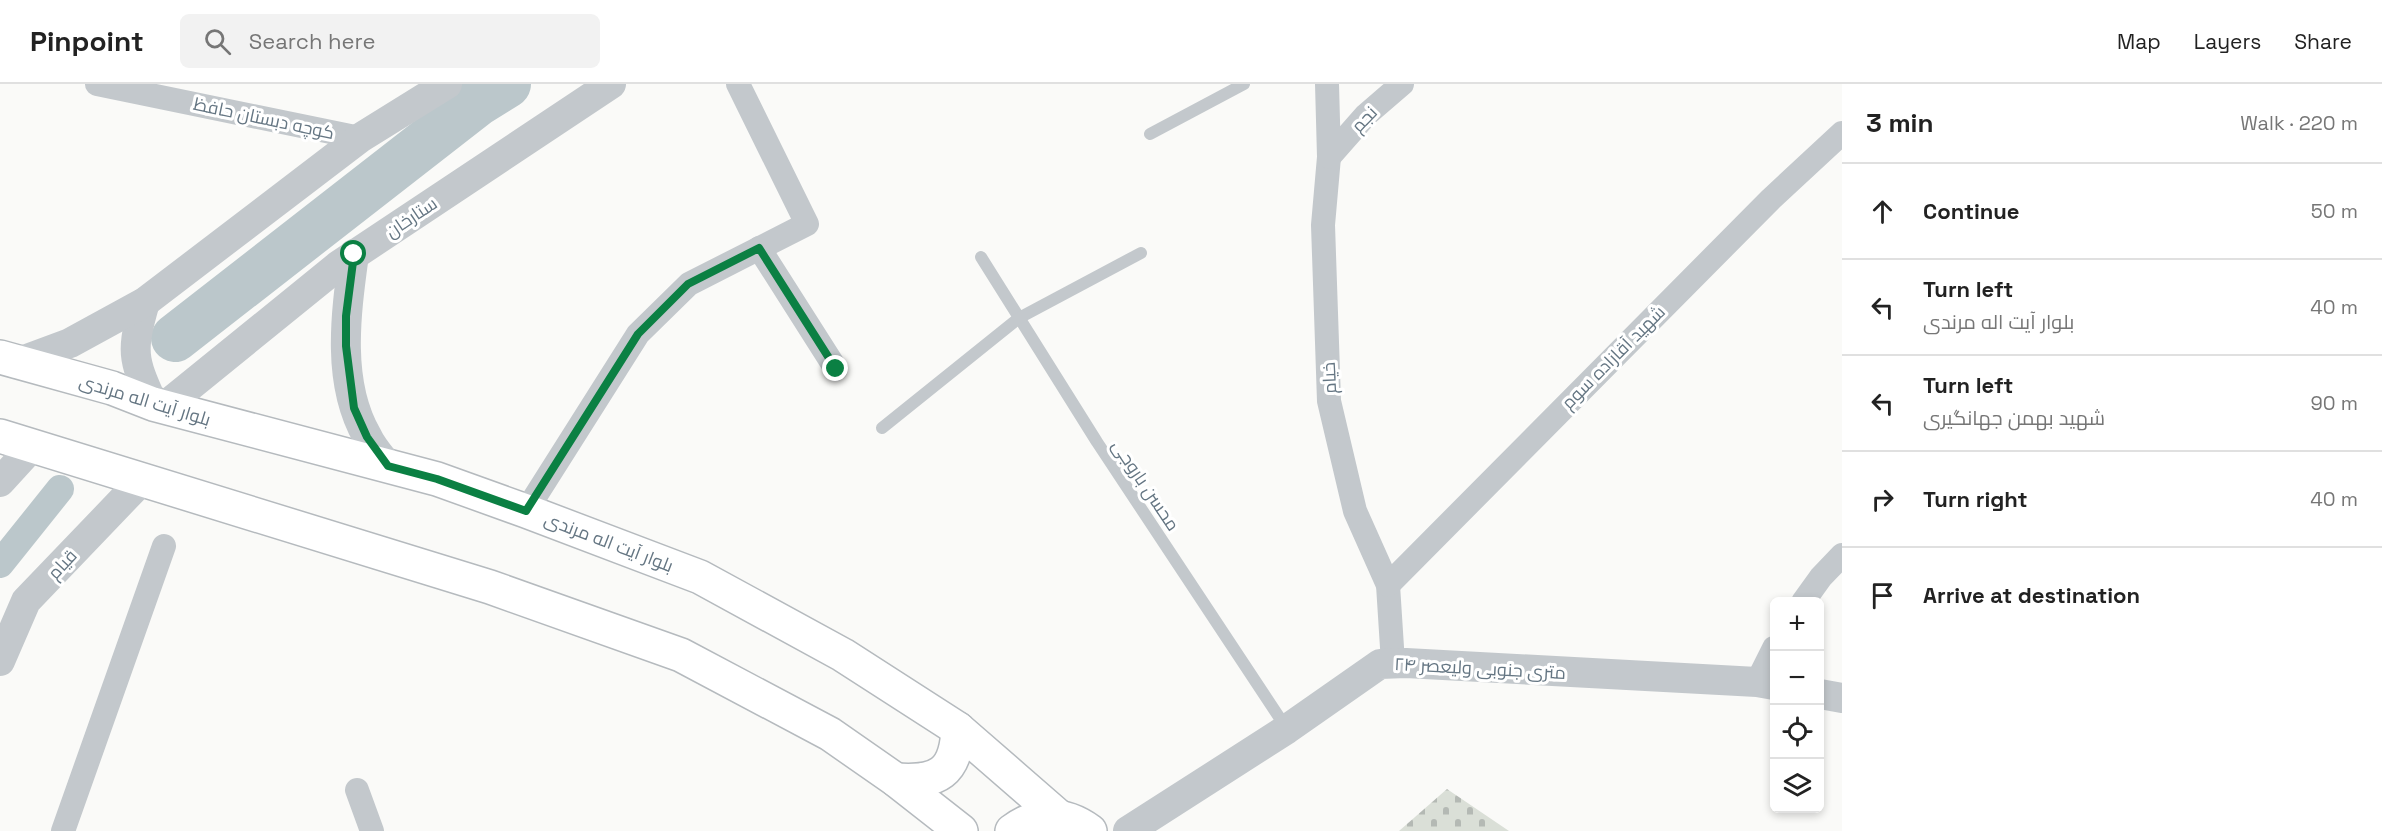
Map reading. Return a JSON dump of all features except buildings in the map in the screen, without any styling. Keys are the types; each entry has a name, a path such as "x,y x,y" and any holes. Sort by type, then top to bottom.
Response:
{"main road":[{"name":"بلوار آیت اله مرندی","path":"8,360 112,388 159,406 437,479 700,577 843,655 958,729 1058,816"},
{"path":"0,436 490,587 681,655 830,734 896,780 961,831"},
{"path":"896,780 916,782 938,777 950,764 957,751 958,729"},
{"path":"1012,831 1026,821 1042,816 1058,816 1074,821 1090,831"}],"street":[{"name":"کوچه دبستان حافظ","path":"98,84 360,138"},
{"path":"8,360 70,343 145,302 360,138 447,84"},
{"name":"ستارخان","path":"159,406 354,254 611,84"},
{"path":"526,511 638,334 688,284 807,224 738,84"},
{"name":"خیام","path":"1327,84 1329,157 1323,225 1329,401 1355,511 1388,585 1393,663"},
{"name":"نجم","path":"1329,157 1366,115 1402,84"},
{"name":"شهید آقازاده سوم","path":"1388,585 1771,199 1842,133"},
{"path":"759,248 836,369"},
{"path":"354,254 346,316 346,346 354,408 367,437 388,466"},
{"path":"145,302 134,349 138,370 159,406"},
{"path":"0,482 32,447"},
{"name":"قیام","path":"0,661 26,601 142,480"},
{"path":"63,831 164,546"},
{"path":"1807,597 1842,555"},
{"path":"1766,683 1773,651"},
{"name":"۲۴ متری جنوبی ولیعصر","path":"1128,831 1287,729 1380,663 1766,683"},
{"path":"1824,695 1842,698"},
{"path":"357,790 372,831"}],"lane":[{"path":"1150,134 1244,84"},
{"path":"882,428 1019,318 1142,253"},
{"name":"محسن باروجی","path":"981,257 1097,442 1287,729"}],"green space":[{"path":"1447,789 1509,831 1399,831"}],"waterway":[{"path":"175,338 478,102 507,84"},
{"path":"0,564 60,489"}],"route":[{"path":"354,254 346,316 346,346 354,408 367,437 388,466 437,479 526,511 638,334 688,284 759,248 836,369"}]}
